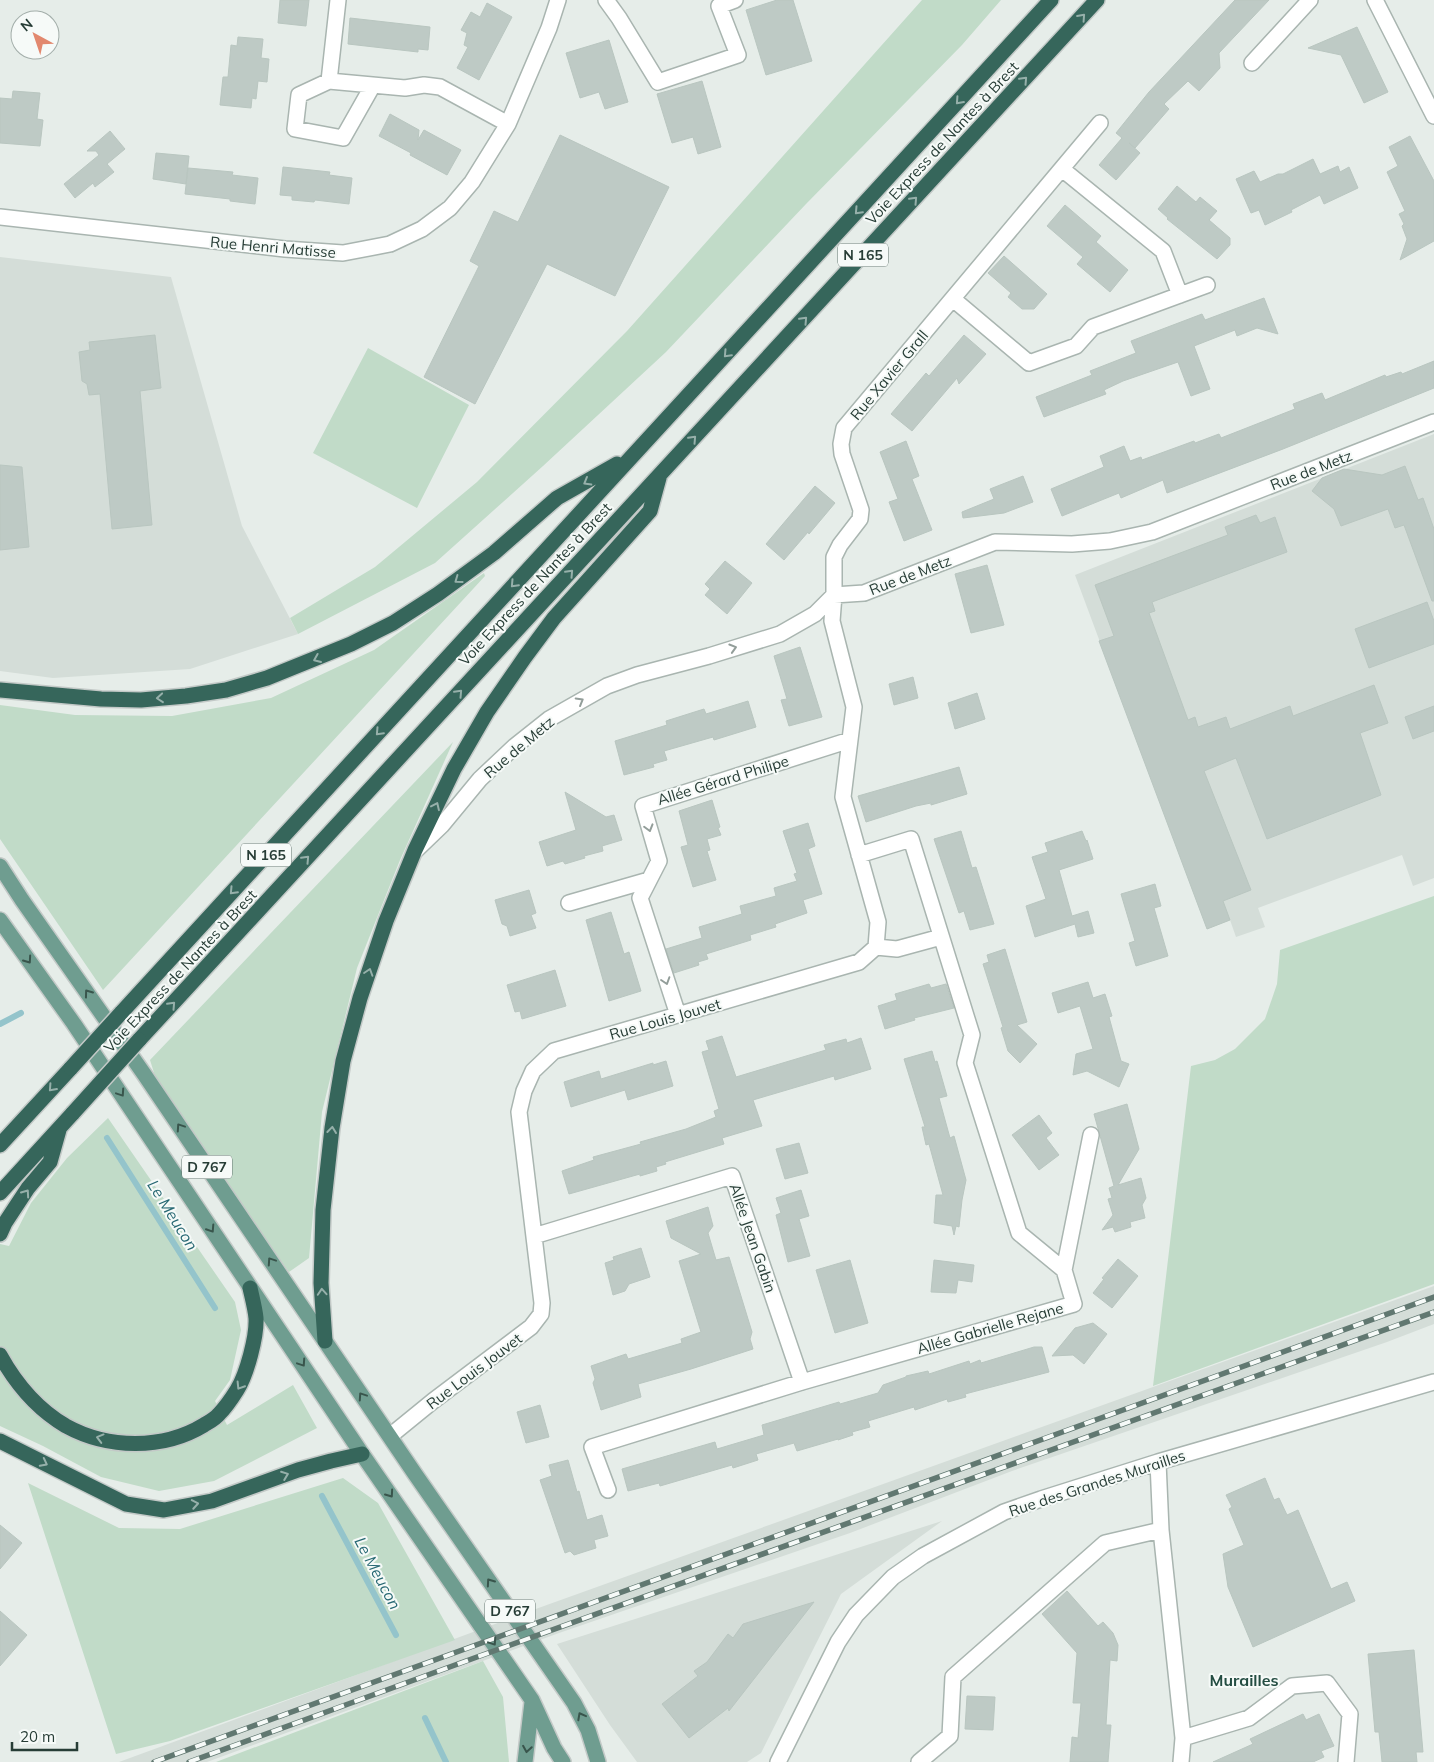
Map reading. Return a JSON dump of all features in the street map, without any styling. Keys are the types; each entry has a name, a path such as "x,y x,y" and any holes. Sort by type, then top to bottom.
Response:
{"highway":[{"name":"Voie Express de Nantes à Brest","path":"0,1145 1051,0"},
{"name":"Voie Express de Nantes à Brest","path":"0,1193 1097,0"},
{"path":"0,690 100,700 141,700 226,690 267,678 352,644 394,623 494,554 557,498 629,458"},
{"path":"326,1341 321,1283 323,1210 332,1128 343,1061 360,998 386,921 415,850 454,769 487,712 554,618 650,511 660,475"},
{"path":"0,1234 5,1222 28,1188 50,1162 59,1130"},
{"path":"0,1355 10,1374 26,1394 66,1426 106,1440 130,1443 154,1444 179,1438 218,1416 231,1400 244,1378 251,1354 256,1319 250,1288"},
{"path":"0,1441 126,1504 164,1510 212,1501 298,1470 362,1454"}],"main road":[{"path":"0,866 22,900"},
{"name":"D 767","path":"0,873 22,900 105,1017 574,1703 588,1730 598,1762"},
{"name":"D 767","path":"0,920 125,1098 362,1454 532,1700 554,1755 563,1762"},
{"path":"525,1762 532,1700"}],"street":[{"path":"329,81 338,0"},
{"name":"Rue Henri Matisse","path":"0,217 285,249 343,253 390,244 422,228 450,208 472,182 508,124 549,28 558,0"},
{"path":"606,0 658,82 738,55 719,6 735,0"},
{"path":"1252,63 1310,0"},
{"path":"1374,0 1434,116"},
{"path":"373,85 343,138 295,129 298,95 329,81 373,85 405,88 424,85 440,87 508,124"},
{"name":"Rue Xavier Grall","path":"834,595 834,557 840,545 860,519 861,510 842,454 841,444 844,428 1100,123"},
{"path":"1062,169 1163,251 1180,295"},
{"path":"953,299 1029,363 1076,346 1093,327 1207,285"},
{"name":"Rue de Metz","path":"415,850 442,825 480,779 515,746 549,719 608,686 637,675 709,656 780,634 815,614 834,595 864,593 995,542 1072,544 1110,541 1152,532 1434,422"},
{"path":"834,595 832,621 854,707 843,797 878,922 876,947 897,949 941,937"},
{"name":"Allée Gérard Philipe","path":"678,1015 640,898 659,861 643,806 850,740"},
{"path":"860,855 911,840 972,1035 965,1063 1019,1233 1064,1270 1091,1135"},
{"path":"569,903 649,880"},
{"name":"Rue Louis Jouvet","path":"390,1436 531,1328 541,1314 542,1303 519,1112 524,1091 533,1071 554,1051 858,962 876,947"},
{"name":"Allée Jean Gabin","path":"534,1236 732,1176 802,1382"},
{"name":"Allée Gabrielle Rejane","path":"608,1490 592,1447 802,1382 1074,1304 1064,1270"},
{"name":"Rue des Grandes Murailles","path":"778,1761 838,1642 856,1615 893,1577 923,1556 1004,1512 1158,1462 1434,1382"},
{"path":"1158,1462 1161,1530 1183,1738 1181,1762"},
{"path":"919,1762 950,1736 953,1677 1105,1543 1161,1530"},
{"path":"1183,1738 1249,1718 1292,1686 1327,1683 1350,1714 1346,1762"}],"shaded area":[{"path":"0,257 171,277 242,526 298,634 190,669 53,678 0,671"},
{"path":"1434,434 1434,878 1413,886 1402,855 1258,908 1265,927 1236,937 1230,920 1207,929 1075,575"},
{"path":"1434,1286 1434,1324 1387,1342 1012,1471 850,1533 559,1633 207,1762 119,1762 544,1606"},
{"path":"942,1521 841,1594 761,1753 747,1762 637,1762 610,1725 557,1644"}],"green space":[{"path":"922,0 1001,0 962,45 806,204 666,352 543,466 435,563 298,634 290,618 375,567 477,482 627,331"},
{"path":"368,348 469,405 417,508 313,453"},
{"path":"484,573 485,576 103,990 0,839 0,705 75,715 172,716 271,698 374,650"},
{"path":"453,742 400,860 357,968 322,1112 309,1258 289,1272 161,1095 150,1060"},
{"path":"1434,896 1434,1284 1153,1386 1191,1066 1215,1060 1235,1049 1265,1019 1277,984 1280,950"},
{"path":"108,1118 235,1302 241,1330 230,1380 215,1401 227,1425 293,1385 317,1428 214,1481 159,1491 101,1477 43,1446 0,1426 0,1244 9,1246 31,1203 67,1158"},
{"path":"343,1478 378,1503 455,1640 170,1741 116,1754 28,1483 119,1528 180,1529"},
{"path":"483,1661 503,1697 509,1762 216,1762"}],"building":[{"path":"280,0 309,0 306,26 278,23"},
{"path":"777,0 793,0 812,61 766,75 746,10"},
{"path":"1235,0 1269,0 1219,53 1220,68 1199,91 1188,81 1164,104 1169,109 1135,148 1129,143 1140,153 1116,180 1099,165 1122,138 1116,133 1149,92"},
{"path":"487,3 512,17 479,80 457,68 468,47 464,45 467,33 461,30 471,12 480,17"},
{"path":"350,18 430,27 428,50 418,49 418,52 348,44"},
{"path":"1357,27 1388,92 1364,103 1341,55 1308,48"},
{"path":"238,37 263,39 261,58 269,59 267,82 258,81 256,99 252,98 251,108 220,105 223,77 228,77 231,45 237,46"},
{"path":"609,40 628,102 605,109 599,92 580,98 566,53"},
{"path":"702,81 721,147 698,154 693,137 672,143 657,94"},
{"path":"13,91 40,93 37,119 43,120 40,146 0,143 0,98 12,99"},
{"path":"390,114 419,130 418,140 424,130 461,150 447,175 379,136"},
{"path":"110,131 125,149 107,164 114,172 95,187 93,183 75,198 64,184 99,155 96,151 87,151"},
{"path":"560,135 669,187 615,296 547,264 475,404 424,377 479,266 470,261 494,211 518,222"},
{"path":"1410,136 1434,181 1434,241 1400,260 1407,239 1402,226 1404,224 1399,214 1405,211 1387,172 1398,166 1389,147"},
{"path":"156,153 189,156 186,184 153,179"},
{"path":"1313,159 1320,174 1338,166 1340,172 1349,167 1358,188 1324,204 1320,195 1291,210 1292,212 1265,225 1259,210 1251,213 1236,179 1254,171 1260,182 1278,174 1283,174"},
{"path":"283,167 330,172 329,175 352,178 349,204 315,200 314,202 292,200 292,196 280,195"},
{"path":"188,168 233,172 232,175 258,178 255,204 185,194"},
{"path":"1177,186 1196,202 1200,197 1217,211 1209,220 1230,238 1230,245 1217,259 1167,219 1158,209"},
{"path":"1065,205 1101,236 1096,242 1128,270 1110,292 1077,264 1083,257 1047,226"},
{"path":"1004,256 1047,294 1034,309 1022,309 1008,297 1011,293 988,273"},
{"path":"1264,298 1278,334 1257,328 1237,336 1235,330 1194,346 1210,389 1191,396 1178,362 1123,381 1104,390 1106,394 1044,417 1036,397 1092,375 1090,371 1136,353 1131,341 1202,314 1205,320"},
{"path":"155,335 161,388 140,391 152,525 112,529 100,394 89,395 87,384 82,381 79,352 90,350 89,342"},
{"path":"964,335 986,354 959,384 957,378 912,431 891,414 926,373 929,376"},
{"path":"1434,361 1434,388 1283,449 1167,493 1163,480 1121,498 1119,493 1062,516 1051,489 1104,467 1100,456 1124,446 1130,461 1141,457 1142,460 1219,434 1221,438 1295,409 1293,404 1322,393 1325,400 1385,375 1386,377 1401,372 1402,374"},
{"path":"906,441 919,476 912,479 932,530 904,541 889,502 898,499 880,452"},
{"path":"0,465 22,467 29,547 0,550"},
{"path":"1405,466 1418,500 1423,498 1434,529 1434,601 1432,601 1404,525 1395,528 1388,509 1341,526 1334,509 1312,491 1322,478 1344,469 1382,475"},
{"path":"1023,476 1033,502 1004,513 963,518 962,512 994,499 990,489"},
{"path":"815,486 835,503 784,560 766,544"},
{"path":"1256,515 1260,523 1275,517 1287,552 1152,602 1155,611 1149,613 1188,720 1195,717 1198,727 1226,717 1230,729 1290,706 1293,716 1374,685 1388,723 1360,733 1381,795 1267,839 1236,758 1204,771 1251,890 1223,901 1230,920 1207,929 1099,641 1114,636 1095,585 1228,535 1225,527"},
{"path":"725,561 752,583 727,614 705,595 710,589 705,584"},
{"path":"987,565 1004,625 971,633 955,574"},
{"path":"1427,602 1434,621 1434,644 1369,668 1355,629"},
{"path":"800,647 822,717 789,726 781,700 787,699 774,656"},
{"path":"913,677 918,698 894,705 889,684"},
{"path":"977,693 985,719 955,729 948,703"},
{"path":"748,701 756,727 714,740 713,737 664,751 667,760 653,764 654,767 624,775 615,741 667,725 666,721 704,709 706,714"},
{"path":"1434,706 1434,731 1413,739 1405,717"},
{"path":"959,767 967,794 931,805 931,803 916,806 866,822 858,796"},
{"path":"565,792 606,817 614,815 622,840 602,846 603,851 584,856 585,858 565,864 563,861 547,866 539,842 576,830"},
{"path":"712,800 721,835 707,839 710,850 707,851 716,880 693,887 681,847 688,845 679,811"},
{"path":"808,823 815,846 808,849 822,894 803,900 807,913 775,924 776,927 750,935 751,940 706,954 708,959 698,962 699,965 674,973 666,949 702,938 699,927 742,914 740,906 776,896 774,888 797,881 794,874 797,873 783,831"},
{"path":"961,831 972,868 976,867 994,924 970,930 964,911 959,913 934,839"},
{"path":"1082,831 1093,859 1059,870 1072,916 1088,911 1094,933 1078,937 1075,924 1035,937 1026,906 1046,899 1032,857 1048,852 1045,843"},
{"path":"1155,884 1161,906 1154,908 1168,956 1136,966 1129,943 1135,941 1121,894"},
{"path":"529,890 536,913 531,915 536,928 510,936 507,926 502,924 495,900"},
{"path":"611,912 624,954 629,952 641,991 609,1001 586,920"},
{"path":"1005,949 1027,1022 1017,1025 1037,1044 1020,1063 1008,1051 1001,1028 1003,1027 983,964 989,962 987,955"},
{"path":"555,970 566,1006 522,1019 520,1011 515,1012 507,985"},
{"path":"1088,982 1093,998 1105,994 1112,1016 1109,1017 1121,1061 1129,1064 1119,1087 1087,1071 1073,1075 1076,1054 1093,1049 1080,1006 1058,1013 1052,993"},
{"path":"929,984 931,988 946,984 954,1008 914,1018 915,1020 885,1029 878,1006 897,1000 895,994"},
{"path":"722,1036 736,1077 826,1050 824,1045 846,1039 847,1043 861,1038 871,1069 835,1080 834,1076 753,1100 762,1126 722,1138 724,1144 665,1162 666,1164 656,1167 657,1171 569,1194 562,1171 594,1160 593,1157 641,1144 640,1142 686,1129 716,1117 714,1111 719,1109 702,1052 709,1050 706,1041"},
{"path":"932,1051 935,1062 937,1061 947,1096 939,1098 950,1138 954,1136 966,1180 959,1227 956,1226 954,1235 952,1226 934,1223 936,1195 943,1195 929,1144 926,1145 922,1127 925,1127 904,1059"},
{"path":"666,1061 673,1086 628,1100 625,1090 571,1107 564,1082 599,1071 601,1079 653,1063 653,1065"},
{"path":"1127,1104 1139,1149 1118,1185 1141,1178 1146,1198 1142,1205 1145,1218 1130,1222 1131,1227 1115,1232 1113,1227 1102,1230 1113,1215 1108,1199 1112,1198 1109,1188 1114,1186 1094,1114"},
{"path":"1039,1115 1052,1133 1046,1138 1059,1155 1039,1170 1012,1135"},
{"path":"799,1143 808,1173 785,1179 776,1149"},
{"path":"801,1190 809,1216 799,1219 810,1256 788,1262 776,1215 781,1213 776,1198"},
{"path":"708,1207 713,1226 708,1233 716,1260 729,1257 752,1332 750,1339 753,1349 638,1384 641,1397 601,1410 593,1383 595,1379 591,1366 626,1354 628,1359 682,1343 681,1339 701,1332 679,1261 701,1254 671,1238 666,1221"},
{"path":"641,1248 650,1277 629,1284 625,1291 613,1295 605,1263 614,1260 613,1257"},
{"path":"1118,1259 1138,1276 1112,1308 1093,1293 1104,1279 1102,1278"},
{"path":"850,1260 868,1323 835,1333 816,1270"},
{"path":"934,1260 974,1265 972,1282 958,1280 956,1293 931,1292"},
{"path":"1093,1323 1107,1334 1084,1364 1073,1355 1052,1356 1075,1328"},
{"path":"1034,1347 1042,1347 1049,1372 965,1394 966,1397 948,1402 947,1399 915,1410 914,1407 868,1421 870,1427 852,1432 853,1435 838,1440 797,1451 794,1443 756,1454 758,1460 733,1468 732,1465 660,1486 659,1483 628,1491 622,1469 715,1442 717,1449 764,1435 762,1425 839,1402 840,1404 878,1393 883,1385 906,1376 928,1371 929,1374 969,1361 970,1364 980,1360 981,1363"},
{"path":"540,1405 549,1437 526,1443 517,1412"},
{"path":"568,1460 587,1520 602,1515 608,1536 594,1540 596,1548 574,1555 570,1551 565,1553 540,1480 552,1476 549,1465"},
{"path":"1265,1478 1274,1500 1279,1498 1287,1515 1298,1510 1331,1589 1347,1582 1355,1601 1253,1647 1228,1587 1223,1554 1244,1545 1229,1509 1232,1507 1226,1495"},
{"path":"0,1525 22,1543 0,1569"},
{"path":"1067,1591 1098,1626 1103,1622 1113,1633 1118,1645 1117,1661 1110,1660 1106,1725 1111,1725 1108,1762 1070,1762 1072,1737 1078,1738 1081,1703 1073,1703 1077,1653 1042,1614"},
{"path":"814,1602 729,1711 728,1708 689,1738 662,1704 698,1676 694,1671 707,1662 728,1634 733,1638 743,1624"},
{"path":"0,1611 27,1635 0,1666"},
{"path":"1414,1650 1423,1752 1416,1752 1417,1762 1382,1762 1379,1732 1375,1732 1368,1654"},
{"path":"967,1696 995,1697 993,1730 965,1729"},
{"path":"1303,1714 1306,1720 1319,1714 1334,1746 1321,1751 1324,1757 1313,1762 1213,1762 1253,1744 1250,1739"}],"waterway":[{"name":"Le Meucon","path":"0,1024 21,1013"},
{"name":"Le Meucon","path":"107,1138 215,1308"},
{"name":"Le Meucon","path":"322,1496 396,1635"},
{"name":"Le Meucon","path":"425,1718 446,1762"}],"railway":[{"path":"154,1762 1434,1297"},
{"path":"189,1762 1434,1312"}],"district":[{"name":"Murailles","path":"1244,1680"}]}
